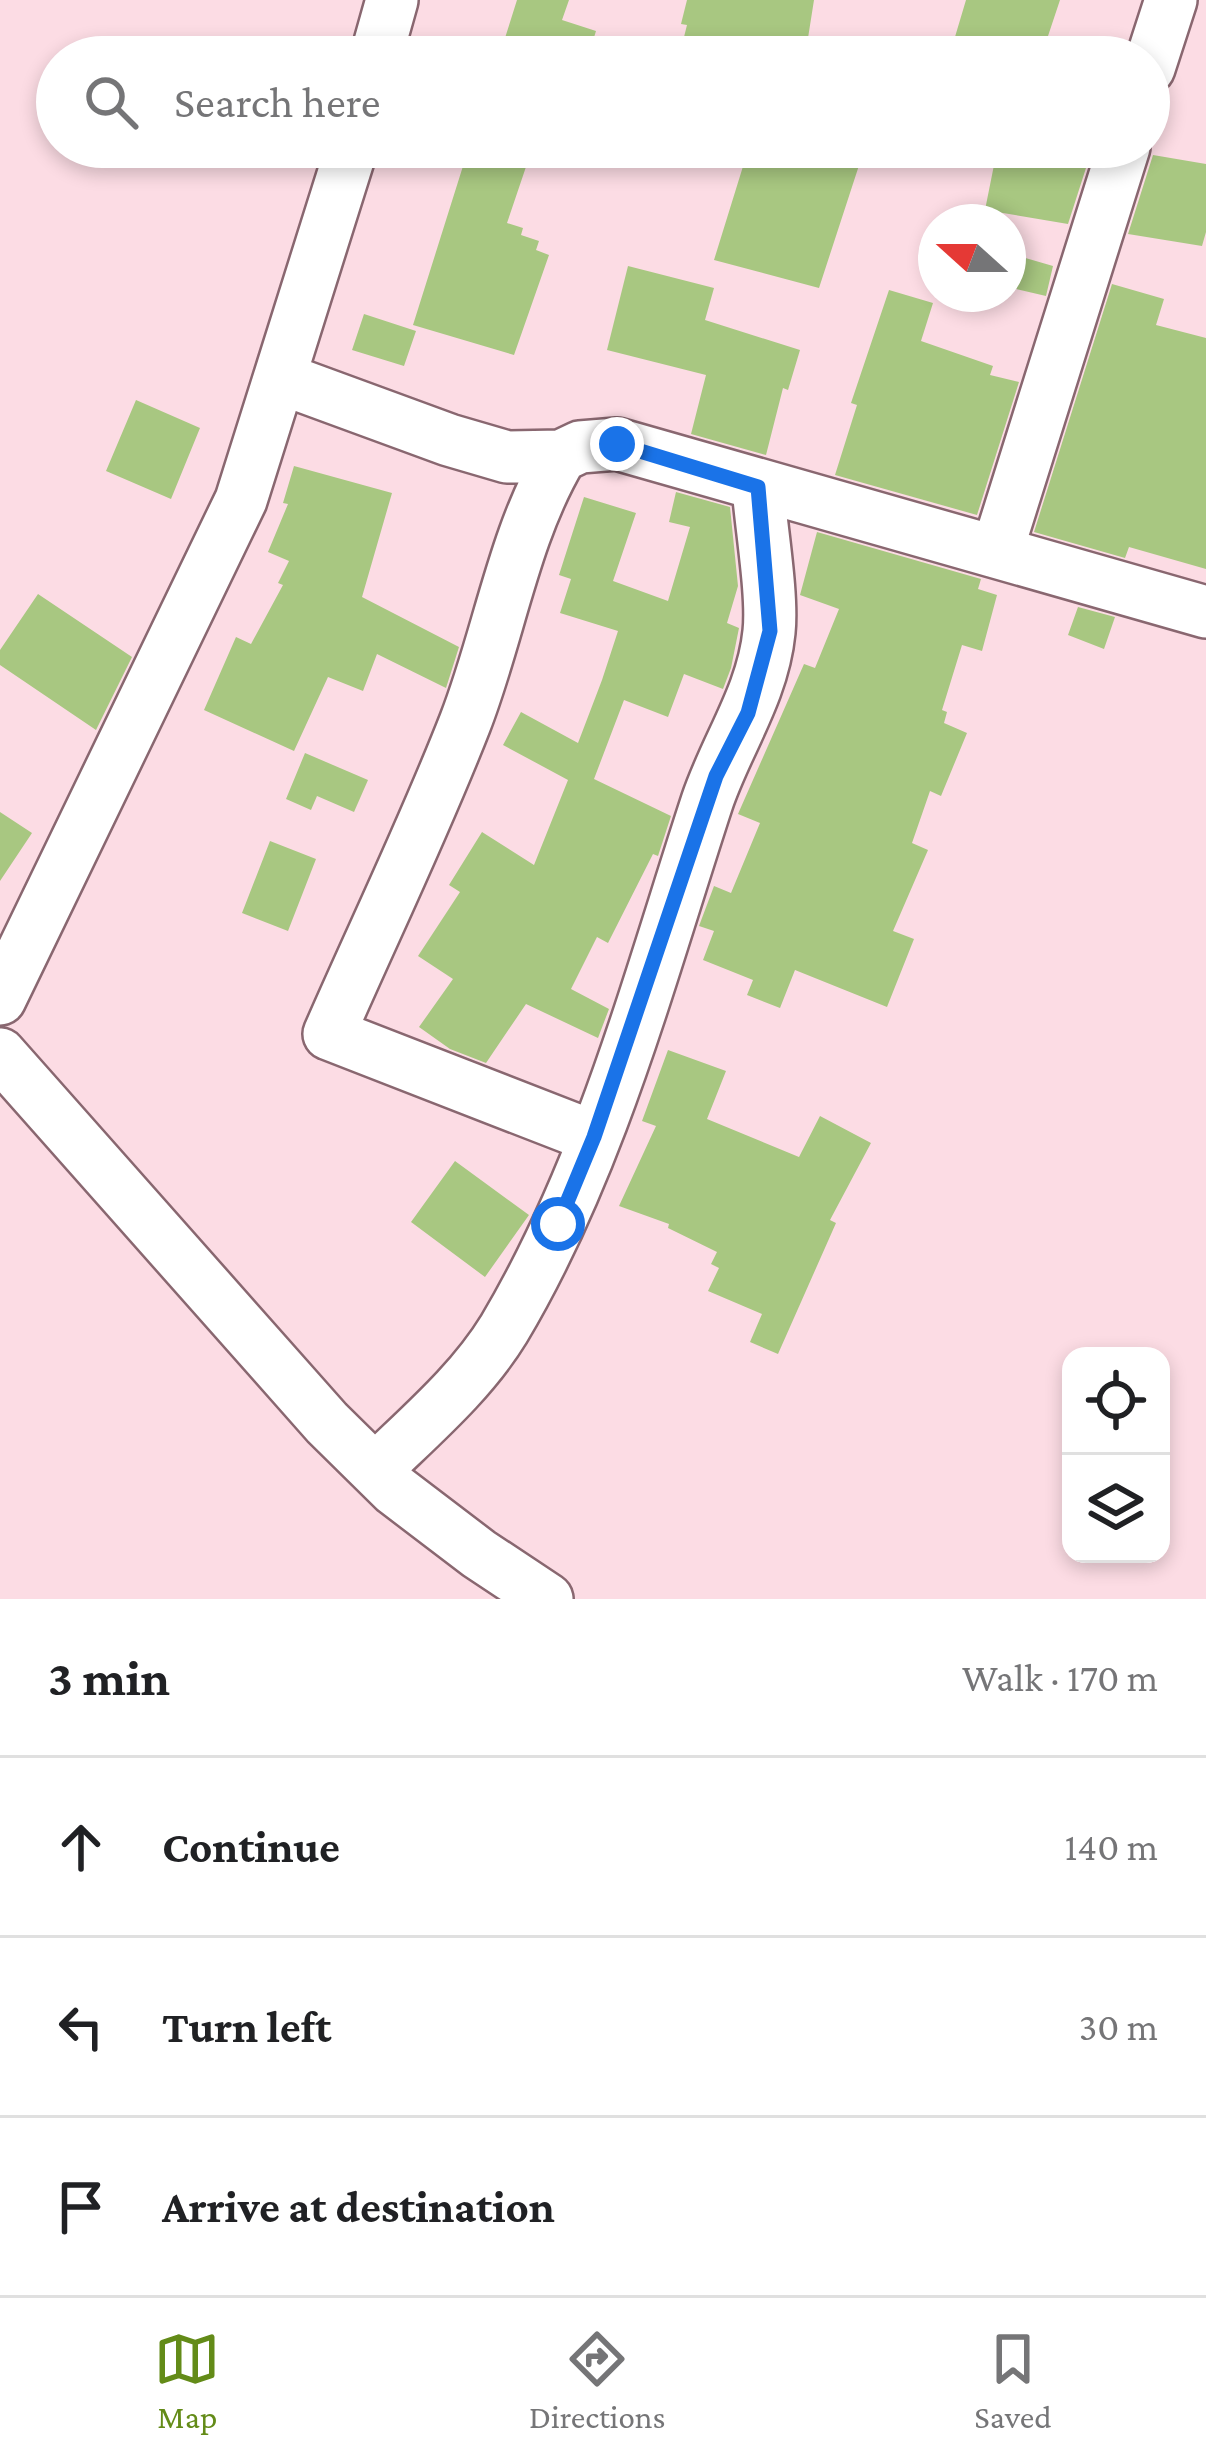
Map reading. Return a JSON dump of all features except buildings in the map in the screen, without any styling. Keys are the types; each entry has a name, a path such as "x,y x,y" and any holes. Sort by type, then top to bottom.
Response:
{"street":[{"path":"382,36 392,0"},
{"path":"1159,36 1171,0"},
{"path":"0,999 241,500 345,168"},
{"path":"998,551 1117,168"},
{"path":"280,378 507,457 561,456 580,447 617,444 1206,612"},
{"path":"561,456 514,570 465,722 328,1034 594,1137"},
{"path":"375,1470 463,1384 503,1331 558,1224 594,1137 716,776 748,713 770,631 758,487"},
{"path":"0,1054 327,1423 395,1490 478,1554 547,1599"}],"route":[{"path":"558,1224 641,1004 716,776 748,713 770,631 758,487 617,444"}]}
